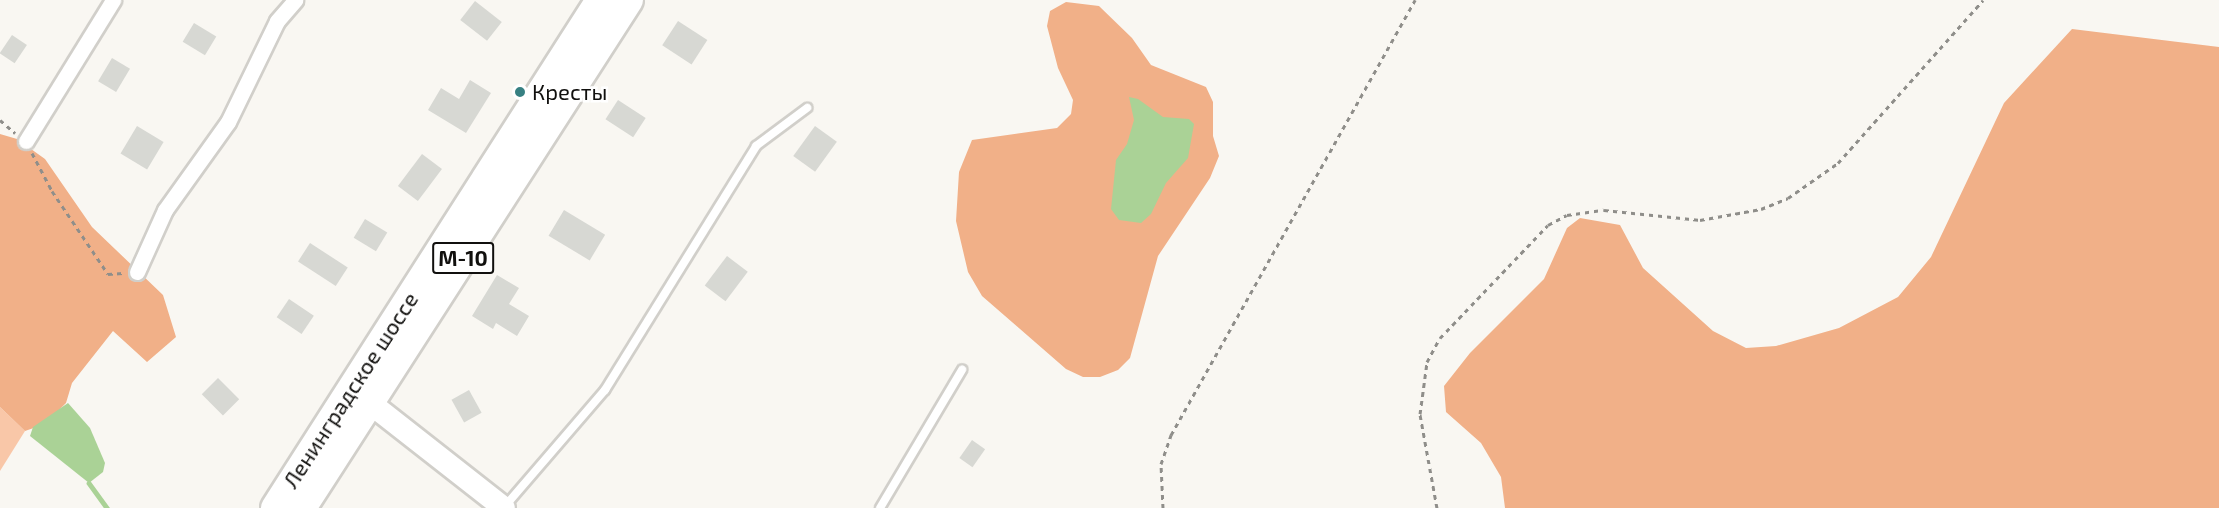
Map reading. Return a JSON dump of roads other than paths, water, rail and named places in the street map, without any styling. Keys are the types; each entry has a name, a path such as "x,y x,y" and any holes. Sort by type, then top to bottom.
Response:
{"highway":[{"name":"Ленинградское шоссе","path":"275,508 600,0"},
{"name":"Ленинградское шоссе","path":"302,508 629,0"}],"street":[{"path":"26,141 113,0"},
{"path":"137,272 165,210 228,122 277,21 296,0"},
{"path":"370,403 504,508"}],"lane":[{"path":"504,508 605,390 756,146 807,108"},
{"path":"880,508 962,370"}],"waterway":[{"path":"89,483 107,508"}],"place":[{"name":"Кресты","path":"520,92"}]}
